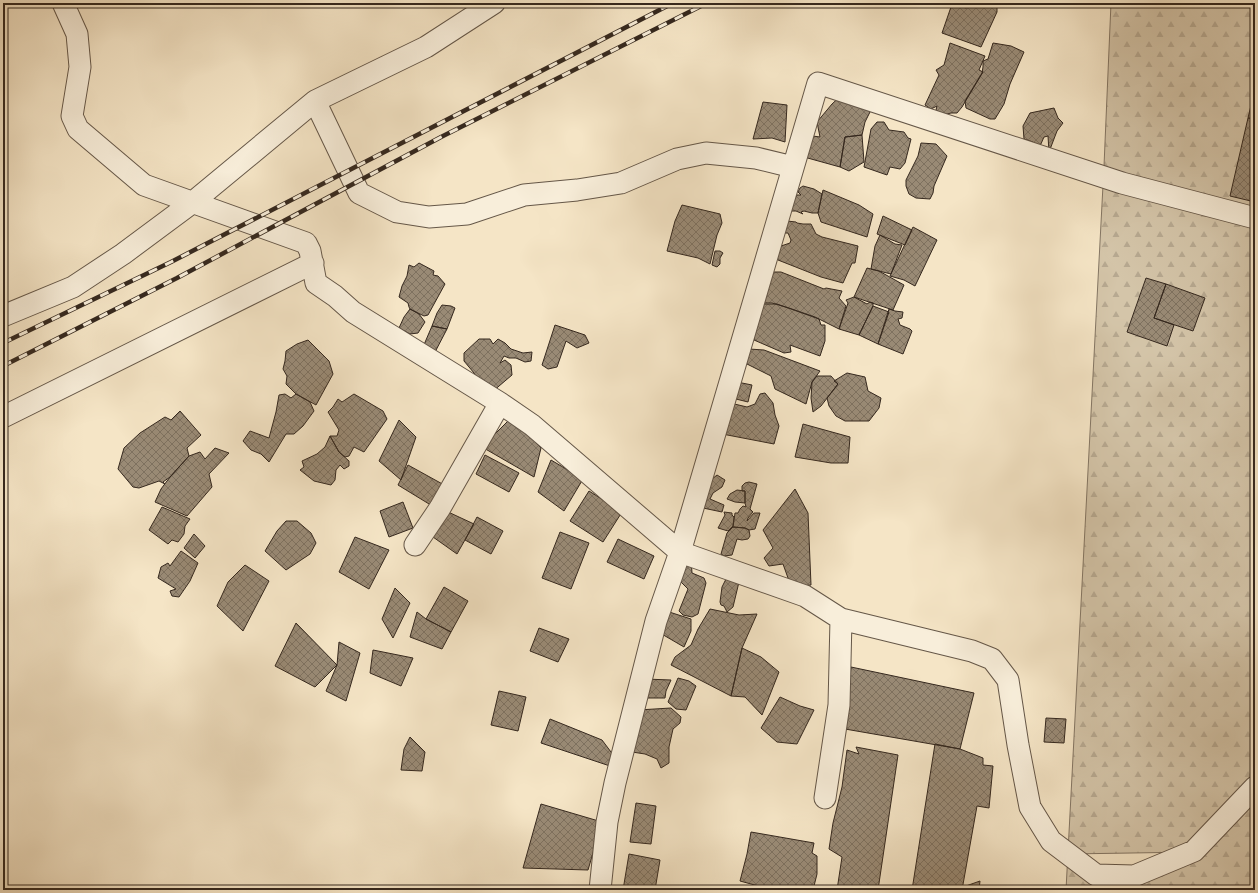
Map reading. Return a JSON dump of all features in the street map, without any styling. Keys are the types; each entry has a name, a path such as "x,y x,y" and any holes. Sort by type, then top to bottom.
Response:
{"street":[{"path":"63,3 77,34 80,67 72,116 78,129 144,185 306,243 310,251 316,283 336,296 353,312 500,403 532,425 680,552 805,596 841,619 972,651 992,659 1008,680 1030,807 1050,841 1096,875 1134,876 1194,851 1255,788"},
{"path":"3,316 73,287 123,254 193,202 315,101 426,47 494,3"},
{"path":"600,890 607,822 615,783 656,621 680,552 818,83 1122,182 1255,218"},
{"path":"315,101 359,193 397,212 429,217 467,214 524,195 621,184 677,159 706,153 756,158 793,167"},
{"path":"3,417 313,263"},
{"path":"415,545 440,508 500,403"},
{"path":"825,798 839,705 841,619"}],"green space":[{"path":"1111,3 1255,3 1255,890 1066,890 1104,166","holes":["1195,852 1096,875 1068,854"]}],"building":[{"path":"976,3 997,4 997,12 981,47 942,33 952,4 966,8"},
{"path":"950,43 985,56 979,70 983,72 962,107 957,113 943,115 936,110 937,106 931,109 925,105 939,75 936,70 944,65"},
{"path":"993,43 1011,46 1024,52 1010,84 1004,104 995,119 990,119 966,108 965,101 982,73 983,61 988,59"},
{"path":"845,92 872,108 865,122 862,135 845,137 840,167 804,157 805,135 820,137 817,122 832,104"},
{"path":"1253,97 1255,97 1255,119 1248,118"},
{"path":"763,102 787,105 785,142 772,138 753,139"},
{"path":"1054,108 1058,118 1063,123 1057,131 1049,152 1048,136 1044,137 1040,146 1036,147 1033,142 1024,139 1023,126 1030,113"},
{"path":"1248,118 1255,119 1255,202 1230,196"},
{"path":"877,122 884,122 889,130 904,132 908,138 911,139 905,163 900,169 890,167 887,175 864,167 871,129"},
{"path":"862,135 864,162 849,171 840,167 845,137"},
{"path":"921,143 936,144 947,156 930,199 916,198 909,194 906,186 906,180 918,156"},
{"path":"803,186 814,189 822,194 818,213 804,211 801,212 803,214 796,211 788,211 797,195 801,195 798,192"},
{"path":"823,190 859,205 873,214 867,237 821,222 818,213"},
{"path":"682,205 720,214 722,223 717,235 710,264 698,258 667,251 675,221"},
{"path":"883,216 912,230 905,245 877,234"},
{"path":"787,221 811,224 816,234 822,237 858,246 855,263 852,263 843,283 821,277 778,260 777,258 781,246 790,243 791,240 788,233 782,233"},
{"path":"913,227 937,240 915,286 904,280 890,276"},
{"path":"880,235 895,244 902,245 891,274 871,269 875,246"},
{"path":"715,251 720,251 723,253 720,258 720,264 717,267 712,265"},
{"path":"419,263 434,271 433,275 438,276 445,284 428,315 424,316 410,309 408,303 399,297 407,276 409,265 414,267"},
{"path":"867,268 879,271 904,285 893,310 854,297"},
{"path":"773,272 781,272 824,289 826,288 842,291 839,298 846,306 839,329 815,317 789,308 772,303 762,303"},
{"path":"1146,278 1166,284 1154,318 1174,325 1167,346 1127,332"},
{"path":"1166,284 1205,298 1193,331 1154,318"},
{"path":"854,297 867,304 870,302 873,303 873,306 859,335 839,329 848,303 846,300"},
{"path":"759,304 777,304 819,319 821,325 825,325 825,341 820,356 790,345 791,352 784,353 754,340"},
{"path":"442,305 455,308 447,329 432,326"},
{"path":"873,306 889,312 878,344 859,335"},
{"path":"410,309 419,314 425,322 418,333 410,334 399,328"},
{"path":"889,309 903,312 902,318 898,319 900,325 912,331 903,354 878,344"},
{"path":"555,325 585,335 589,343 577,348 566,341 557,367 548,369 542,365"},
{"path":"432,326 447,329 434,354 423,347"},
{"path":"479,339 490,339 493,344 498,339 511,349 523,353 532,352 531,361 525,362 516,358 504,356 500,363 505,360 511,365 512,375 492,392 480,385 474,373 464,361 464,353"},
{"path":"308,340 329,361 333,374 316,405 296,394 286,384 287,376 283,369 286,351 297,344"},
{"path":"749,349 764,350 820,371 812,382 806,404 775,389 771,376 743,362"},
{"path":"847,373 865,377 868,391 881,398 879,408 869,421 845,421 836,416 829,406 827,398 838,384 834,381"},
{"path":"817,376 831,376 838,384 821,406 813,412 811,398 812,382"},
{"path":"737,382 752,385 748,402 732,398"},
{"path":"765,393 773,403 779,426 774,444 717,433 726,402 747,407 755,404 760,394"},
{"path":"285,394 291,398 296,394 310,402 314,411 303,426 294,434 286,434 269,462 261,454 251,450 243,441 250,431 269,438 279,395"},
{"path":"354,394 383,411 387,419 364,452 354,447 349,456 345,457 339,452 330,436 337,436 339,430 328,412 338,399 342,402"},
{"path":"180,411 201,435 187,448 189,456 170,477 163,482 165,484 159,481 139,488 133,487 118,469 124,448 140,433 165,417 171,420"},
{"path":"511,418 541,448 534,477 482,447"},
{"path":"399,420 416,437 401,480 379,461"},
{"path":"803,424 850,437 848,463 831,463 795,457"},
{"path":"330,436 339,452 349,461 349,466 344,469 340,465 336,470 335,480 331,485 314,481 300,470 304,467 302,461 317,454 325,447"},
{"path":"215,448 229,453 209,474 212,487 187,516 155,502 161,489 189,456 200,452 205,459"},
{"path":"485,455 519,473 509,492 476,474"},
{"path":"551,460 583,479 564,511 538,492"},
{"path":"408,465 446,486 434,507 398,485"},
{"path":"717,475 725,480 722,487 713,493 710,499 724,505 722,512 703,508 707,483"},
{"path":"749,482 757,484 750,509 753,512 747,521 754,513 760,513 755,529 749,530 745,528 733,527 735,513 738,513 743,506 746,507 745,491 742,491 742,486"},
{"path":"795,489 808,513 811,585 804,586 793,583 788,578 783,564 769,566 764,558 773,548 763,530"},
{"path":"737,490 745,491 745,503 727,499 730,494"},
{"path":"589,491 622,512 603,542 570,521"},
{"path":"403,502 413,528 389,537 380,511"},
{"path":"162,507 190,519 185,526 184,534 178,542 172,540 168,544 149,530"},
{"path":"446,511 474,524 457,554 433,537"},
{"path":"724,512 732,513 734,517 733,526 728,531 718,528 725,515"},
{"path":"477,517 503,531 491,554 465,540"},
{"path":"286,521 297,521 311,533 316,543 310,554 286,570 265,551 277,531"},
{"path":"733,527 745,528 749,530 750,536 748,539 737,539 732,555 724,556 721,554 727,533"},
{"path":"560,532 589,543 571,589 542,578"},
{"path":"194,534 205,546 195,558 184,548"},
{"path":"355,537 389,550 369,589 339,572"},
{"path":"618,539 654,556 644,579 607,562"},
{"path":"181,551 198,563 190,581 179,597 172,596 170,591 176,589 158,578 161,567 168,563 170,566"},
{"path":"691,559 692,573 704,578 706,583 698,614 692,617 683,615 679,611 688,589 681,582 685,562"},
{"path":"245,565 269,581 243,631 217,606 228,582"},
{"path":"726,579 739,582 733,607 727,612 720,602 722,587"},
{"path":"444,587 468,601 451,632 426,619"},
{"path":"395,588 410,603 393,638 382,619"},
{"path":"710,609 739,615 757,614 742,648 731,696 671,665 675,657 691,645 698,629"},
{"path":"663,610 691,619 691,631 684,647 660,633"},
{"path":"417,612 426,619 451,632 442,649 410,637"},
{"path":"296,623 337,665 315,687 275,666"},
{"path":"539,628 569,639 558,662 530,651"},
{"path":"339,642 360,653 346,701 326,691 337,665"},
{"path":"742,648 761,657 779,672 762,715 745,697 731,696"},
{"path":"373,650 413,658 401,686 370,673"},
{"path":"851,667 974,693 960,749 845,729"},
{"path":"678,678 689,681 696,686 686,710 676,709 668,702"},
{"path":"645,679 671,680 666,691 665,698 641,698"},
{"path":"499,691 526,697 518,731 491,725"},
{"path":"780,697 800,706 814,710 797,744 777,742 761,728"},
{"path":"671,708 681,717 680,723 673,729 669,747 669,763 661,768 657,759 645,754 632,752 638,710"},
{"path":"1046,718 1066,719 1064,743 1044,742"},
{"path":"550,719 602,740 614,756 610,766 541,743"},
{"path":"410,737 425,752 422,771 401,770 404,749"},
{"path":"935,744 960,749 983,758 983,765 993,766 989,808 977,806 962,890 912,890"},
{"path":"856,747 898,755 878,890 837,890 842,857 829,849 833,823 842,787 847,750 859,754"},
{"path":"636,803 656,806 651,844 630,842"},
{"path":"541,804 602,822 588,870 523,868"},
{"path":"751,832 814,843 812,853 817,856 817,874 813,890 773,890 740,881"},
{"path":"629,854 660,860 655,890 623,890"},
{"path":"980,881 979,890 962,890 963,887"}],"railway":[{"path":"3,343 171,262 673,3"},
{"path":"3,366 177,278 441,137 707,3"}]}
